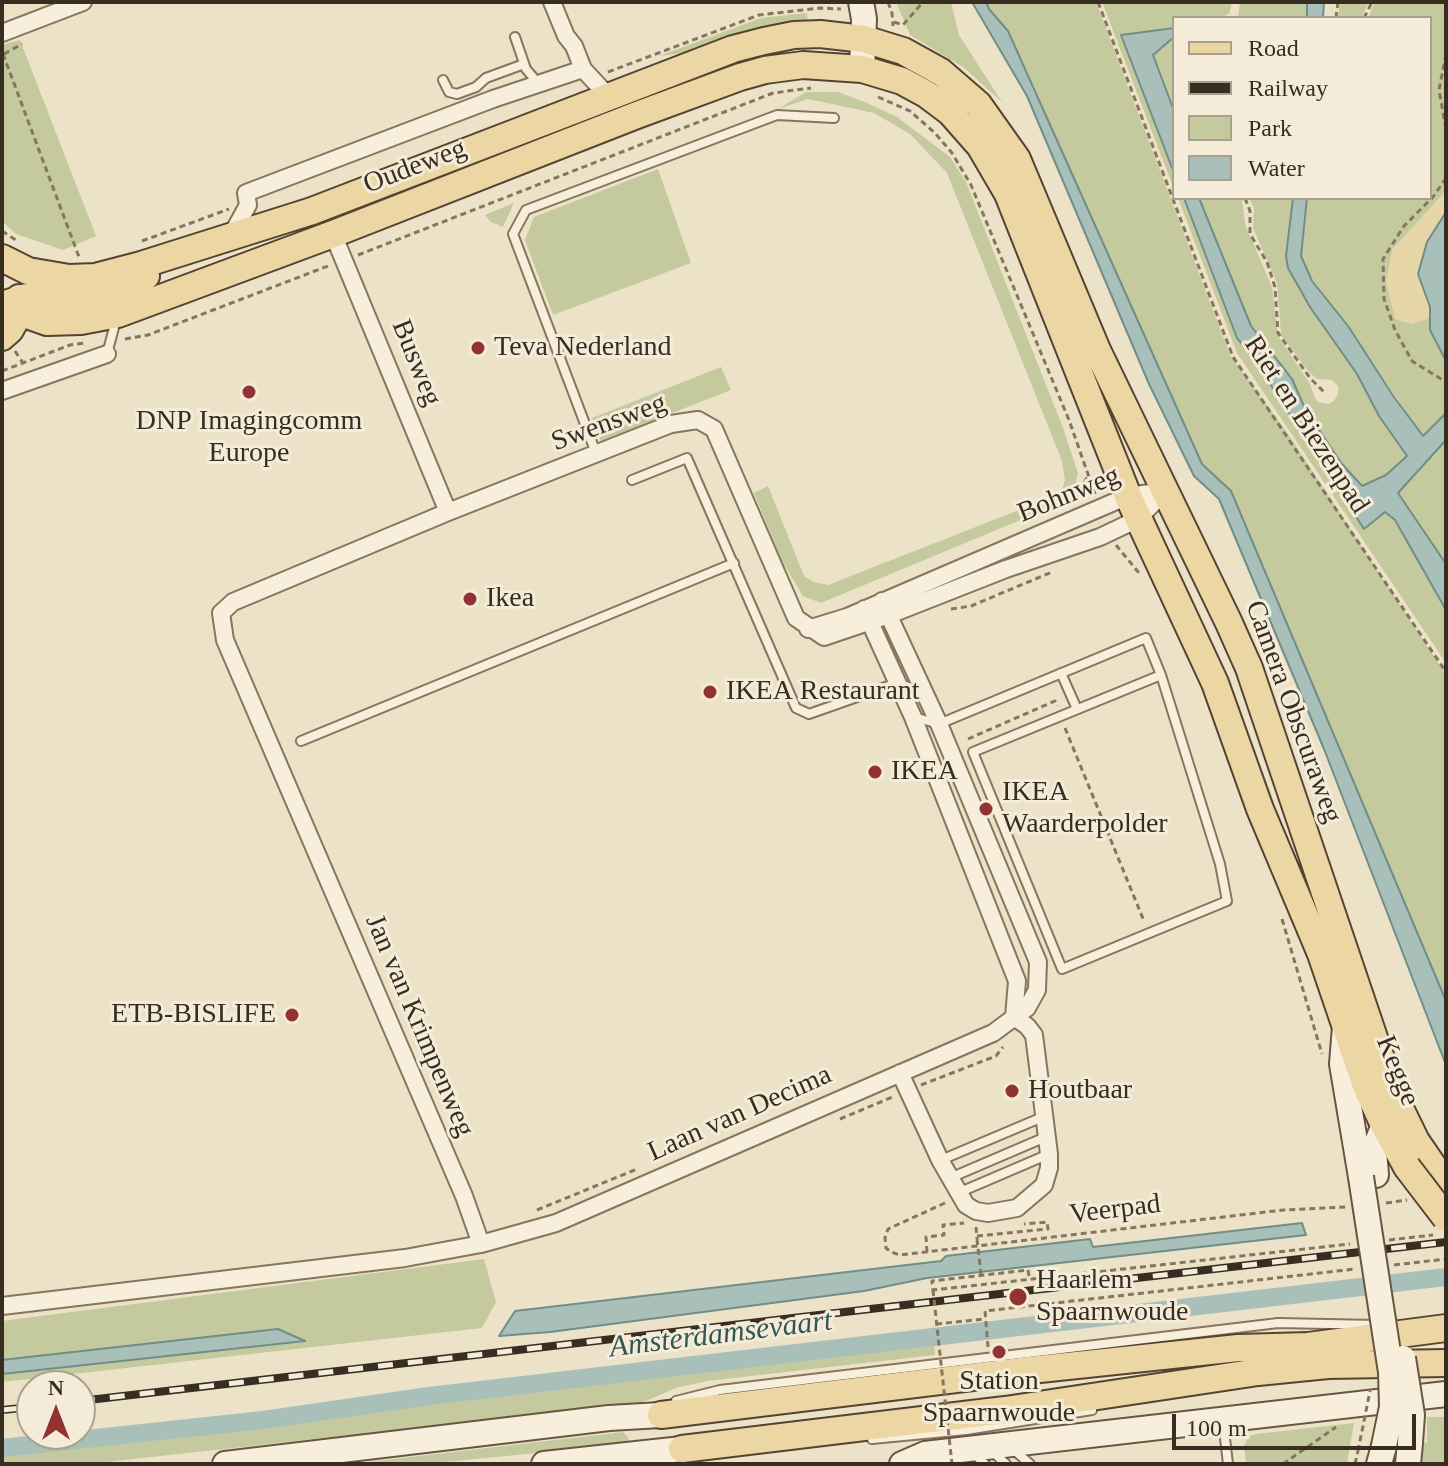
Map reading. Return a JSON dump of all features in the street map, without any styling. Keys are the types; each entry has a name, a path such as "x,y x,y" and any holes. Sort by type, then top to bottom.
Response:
{"main road":[{"path":"861,2 864,39 862,69 902,81 926,94 959,122 991,161 1008,194 1133,508 1215,683 1260,809 1321,954 1345,1026 1342,1064 1368,1176 1409,1395 1409,1454"},
{"name":"Oudeweg","path":"10,254 47,275 95,277 312,211 733,49 794,35 820,34 864,39"},
{"name":"Camera Obscuraweg","path":"864,39 903,51 941,72 978,104 1009,145 1052,239 1086,326 1249,668 1393,1094"},
{"name":"Oudeweg","path":"11,306 47,322 118,314 740,77 803,65 862,69"},
{"path":"2,337 10,330 10,254"},
{"name":"Oudeweg","path":"11,306 110,293 141,279 165,256"},
{"name":"Kegge","path":"1345,1026 1366,1086 1384,1125 1416,1161 1446,1185"},
{"path":"1382,1455 1392,1407 1391,1372 1368,1176 1393,1094"},
{"name":"Kegge","path":"1393,1094 1416,1161 1446,1218"},
{"path":"225,1464 1030,1370 1238,1348 1308,1346 1446,1327"},
{"path":"544,1464 682,1456 751,1440 1005,1410 1258,1372 1328,1365 1446,1363"},
{"path":"902,1464 925,1454 984,1455 1223,1421 1446,1394"},
{"path":"661,1415 682,1456"},
{"path":"647,1459 661,1415"}],"street":[{"path":"2,33 83,2"},
{"path":"552,2 566,36 574,46 575,72 609,97"},
{"name":"Oudeweg","path":"231,236 248,205 246,193 538,83 575,72"},
{"name":"Busweg","path":"333,234 448,512"},
{"path":"2,391 109,347"},
{"name":"Swensweg","path":"448,512 671,424 698,420 714,429 796,618 808,629"},
{"name":"Bohnweg","path":"808,629 867,616 1133,508 1165,491"},
{"name":"Bohnweg","path":"886,608 920,603 1100,537 1133,508 1165,491"},
{"name":"Jan van Krimpenweg","path":"448,512 233,602 221,613 225,640 464,1196 481,1244"},
{"name":"Laan van Decima","path":"908,656 905,638 907,625 920,603"},
{"name":"Laan van Decima","path":"481,1244 556,1223 993,1033 1027,1008 1037,990 1038,962 939,724 886,608"},
{"path":"867,616 913,717 1017,981 1014,1017 1034,1035 1048,1136 1049,1168 1044,1185 1017,1208 972,1220 900,1073"},
{"path":"2,1306 405,1258 481,1244"}],"lane":[{"path":"515,37 524,64 538,83"},
{"path":"443,80 449,92 457,94 476,87 486,78 524,64"},
{"path":"597,454 513,234 526,210 777,115 834,118"},
{"path":"109,347 118,314"},
{"path":"632,480 687,458 796,708 809,714 897,683 924,693"},
{"path":"301,741 734,563"},
{"path":"913,717 939,724 1146,638 1161,675 1220,864 1227,901 1062,969 973,752 1161,675"},
{"path":"1061,673 1077,709"},
{"path":"996,857 1017,858"},
{"path":"940,1160 1045,1116"},
{"path":"956,1190 1048,1136"},
{"path":"956,1190 1049,1154"},
{"path":"481,1244 486,1226"},
{"path":"609,1418 720,1390 1278,1323 1446,1327"},
{"path":"1161,1397 1258,1372"},
{"path":"859,1439 966,1430 1100,1408"},
{"path":"1223,1421 1228,1464"},
{"path":"751,1440 802,1443 844,1440"},
{"path":"984,1455 1030,1464"}],"path":[{"path":"820,8 823,2"},
{"path":"888,2 892,13"},
{"path":"894,22 903,25 923,2"},
{"name":"Riet en Biezenpad","path":"1098,2 1172,197"},
{"path":"3,54 79,257"},
{"path":"1446,54 1439,90 1446,129"},
{"path":"2,371 70,345 109,347 148,335 773,93 819,88"},
{"path":"873,95 910,111 935,133 952,153 971,185 1069,420 1088,476"},
{"path":"1432,198 1446,178"},
{"name":"Riet en Biezenpad","path":"1173,200 1233,357 1446,672"},
{"path":"1246,200 1250,211 1250,234 1267,262 1275,287 1278,333 1310,378 1326,394"},
{"path":"1430,200 1404,226 1383,259 1384,299 1395,330 1412,361 1446,382"},
{"path":"134,244 222,211 248,205"},
{"path":"2,231 10,254"},
{"path":"69,257 89,255"},
{"path":"944,610 971,606 1058,569"},
{"path":"949,748 1055,701 1149,933"},
{"path":"1278,906 1323,1059"},
{"name":"Veerpad","path":"956,1190 888,1229 886,1248 900,1255 1283,1210 1349,1207"},
{"path":"1380,1203 1410,1200"},
{"path":"927,1252 926,1237 944,1235 943,1225 972,1220 983,1285"},
{"path":"977,1238 1048,1229 1047,1222 1015,1224"},
{"path":"1384,1240 1446,1233"},
{"path":"933,1290 1353,1244"},
{"path":"1384,1266 1446,1259"},
{"path":"988,1347 985,1311 1354,1269"},
{"path":"984,1455 936,1324 932,1281 1028,1270 1029,1276"},
{"path":"936,1324 985,1319"},
{"path":"1283,1464 1339,1425"},
{"path":"1355,1464 1358,1451"}],"green space":[{"path":"896,2 951,2 959,35 1002,102 963,67 910,35"},
{"path":"986,2 1096,2 1230,355 1286,431 1446,675 1446,1001 1231,491 1203,464 1170,402 1030,77 1008,31"},
{"path":"1102,2 1232,2 1229,14 1224,16 1172,16 1172,28 1121,35 1172,168 1172,184"},
{"path":"1240,2 1307,2 1307,16 1238,16"},
{"path":"1340,2 1369,2 1362,16 1338,16"},
{"path":"1375,2 1446,2 1446,191 1392,250 1411,324 1430,318 1430,330 1446,361 1446,413 1423,437 1348,326 1312,281 1301,256 1308,200 1432,200 1432,16 1369,16"},
{"path":"807,13 808,24 693,52 659,56 761,18"},
{"path":"1172,39 1172,106 1153,54"},
{"path":"20,40 96,236 63,250 16,234 2,221 2,45"},
{"path":"806,92 838,92 867,103 897,117 950,157 966,182 1078,473 1073,493 1064,502 821,603 803,596 782,561 754,493 768,486 804,576 828,585 1042,501 1057,493 1065,480 1062,461 947,173 910,134 874,113 808,99 778,109"},
{"path":"658,169 691,263 553,315 525,240 534,217"},
{"path":"1179,200 1185,200 1237,338 1256,362 1363,528 1385,512 1395,520 1446,610 1446,663 1237,353"},
{"path":"1200,200 1242,200 1245,224 1272,287 1278,336 1310,384 1315,398 1328,404 1338,394 1338,386 1332,380 1317,379 1309,372 1281,335 1277,283 1253,228 1254,208 1250,200 1293,200 1286,256 1288,268 1407,457 1386,475 1363,486 1342,464 1306,411 1292,379 1251,326"},
{"path":"514,203 503,227 491,222 485,215"},
{"path":"721,367 731,390 601,441 592,418"},
{"path":"1446,440 1446,564 1397,493"},
{"path":"484,1259 496,1302 482,1328 96,1371 16,1370 16,1380 2,1382 2,1321"},
{"path":"934,1341 935,1355 707,1381 676,1388 641,1403 88,1464 2,1464 2,1453 96,1450 96,1442"},
{"path":"1427,1417 1446,1417 1446,1464 1420,1464 1423,1443 1427,1442"},
{"path":"1354,1423 1347,1464 1246,1464 1244,1446 1248,1437"},
{"path":"623,1432 629,1444 424,1464 351,1464"}],"sand":[{"path":"1446,191 1446,212 1427,242 1418,274 1430,307 1430,318 1411,324 1395,319 1386,282 1392,250"}],"water":[{"path":"972,2 986,2 1008,31 1202,464 1231,491 1446,1001 1446,1065 1324,749 1219,499 1194,476 1149,384 1027,96"},
{"path":"1307,2 1324,2 1323,16 1307,16"},
{"path":"1172,28 1172,39 1153,55 1172,106 1172,168 1121,35"},
{"path":"1185,200 1200,200 1251,326 1292,379 1306,411 1342,464 1362,486 1386,475 1407,456 1288,268 1286,256 1293,200 1307,200 1301,256 1312,281 1348,326 1423,436 1446,413 1446,440 1398,493 1446,564 1446,610 1395,520 1385,512 1364,529 1256,362 1237,338"},
{"path":"1446,212 1446,361 1430,330 1430,307 1418,274 1427,242"},
{"path":"1302,1223 1306,1235 927,1278 864,1291 499,1336 515,1311 941,1261 946,1256 1090,1239 1093,1247"},
{"path":"278,1329 305,1341 16,1370 2,1374 2,1360"}],"waterway":[{"name":"Amsterdamsevaart","path":"2,1448 263,1420 429,1396 1446,1277"}],"railway":[{"path":"96,1399 1446,1242"},
{"path":"2,1410 16,1409"}],"place":[{"name":"Teva Nederland","path":"478,348"},
{"name":"DNP Imagingcomm Europe","path":"249,392"},
{"name":"Ikea","path":"470,599"},
{"name":"IKEA Restaurant","path":"710,692"},
{"name":"IKEA","path":"875,772"},
{"name":"IKEA Waarderpolder","path":"986,809"},
{"name":"ETB-BISLIFE","path":"292,1015"},
{"name":"Houtbaar","path":"1012,1091"},
{"name":"Haarlem Spaarnwoude","path":"1018,1297"},
{"name":"Station Spaarnwoude","path":"999,1352"}]}
